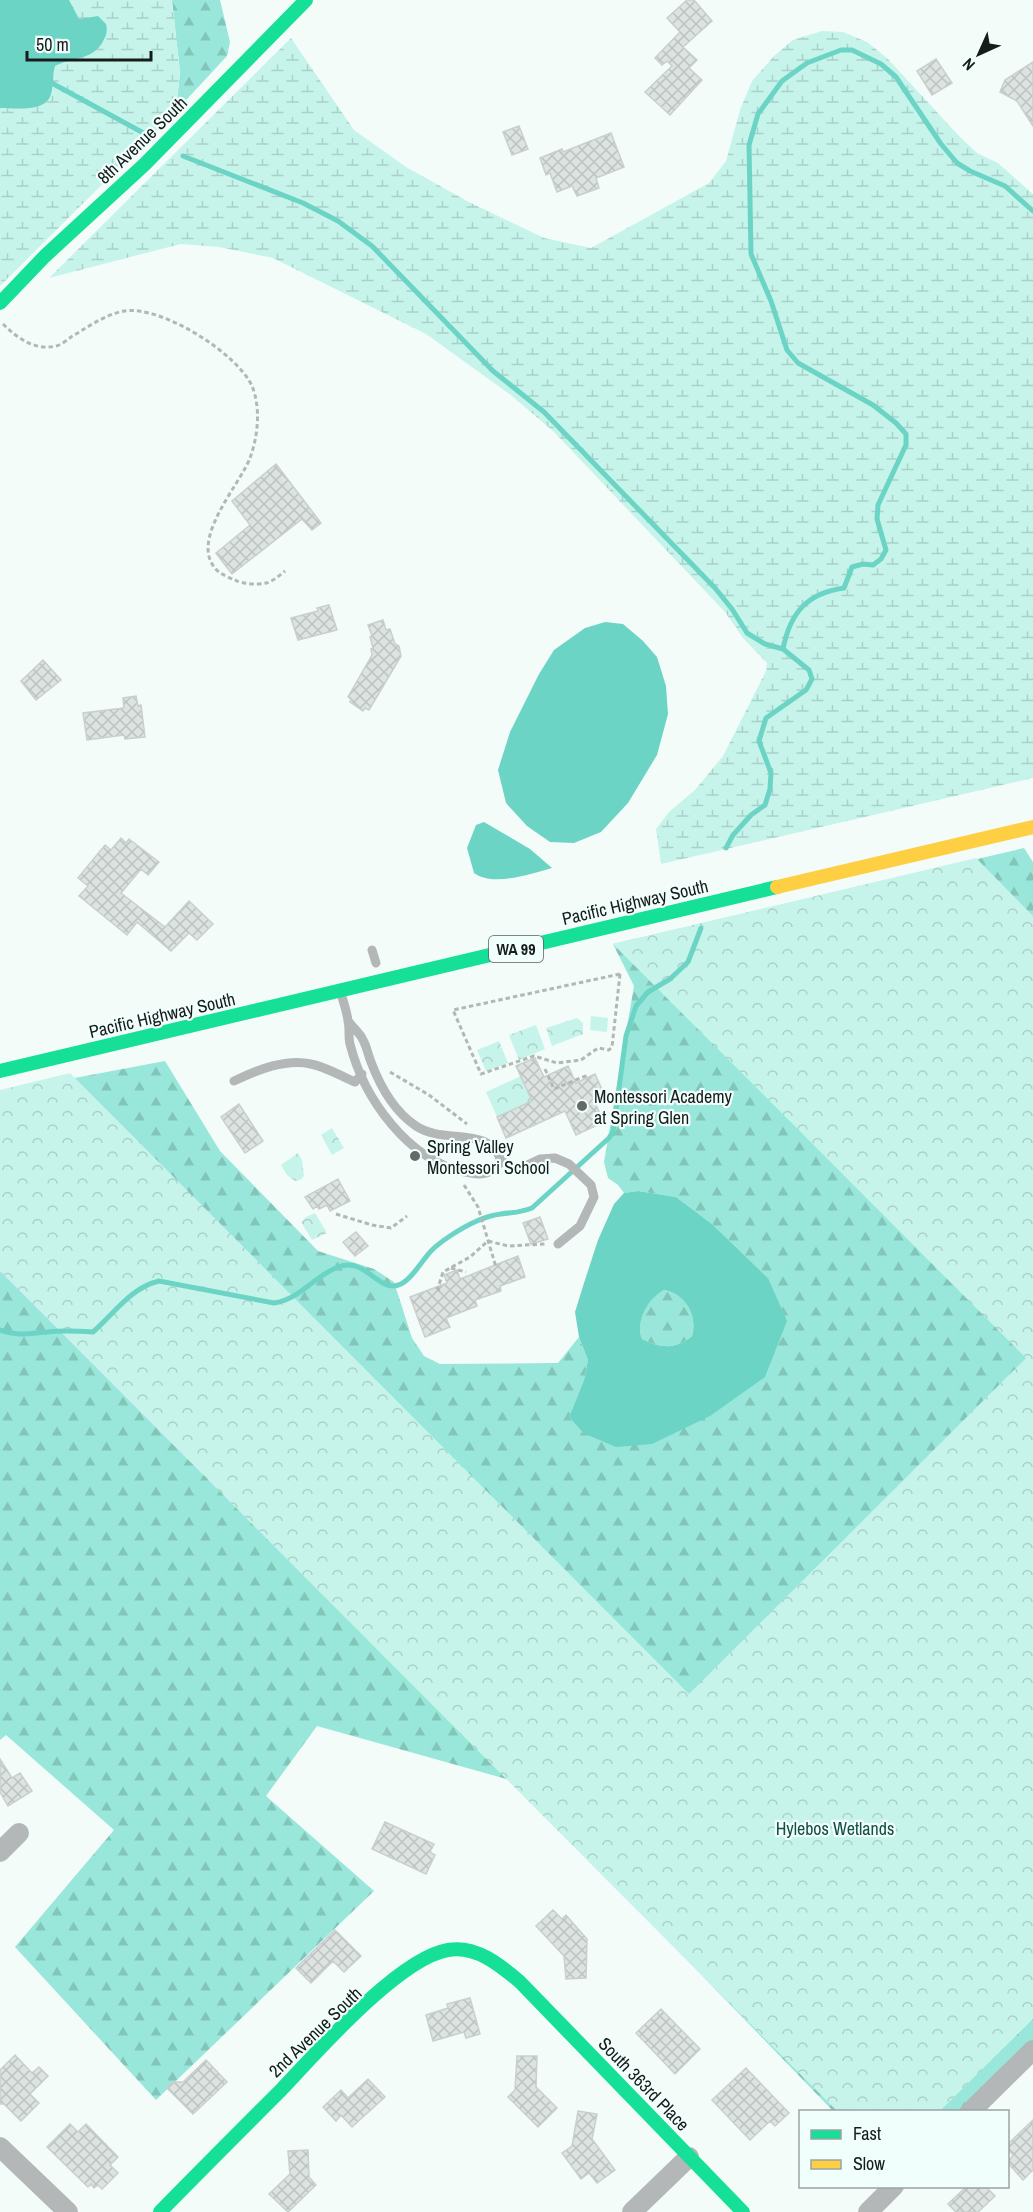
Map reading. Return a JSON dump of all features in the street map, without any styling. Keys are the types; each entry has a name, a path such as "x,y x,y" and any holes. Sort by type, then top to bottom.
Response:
{"street":[{"name":"8th Avenue South","path":"0,303 45,256 145,164 306,0"},
{"name":"Pacific Highway South","path":"0,1071 1033,827"},
{"path":"0,1852 19,1833"},
{"name":"2nd Avenue South","path":"160,2212 332,2038 420,1961 440,1952 458,1948 495,1962 520,1982"},
{"name":"South 363rd Place","path":"520,1982 743,2212"},
{"path":"972,2110 1033,2050"},
{"path":"0,2147 68,2212"},
{"path":"632,2212 689,2157"},
{"path":"868,2212 893,2188"}],"lane":[{"path":"340,990 349,1022 350,1042 362,1074 382,1113 402,1136 425,1156 442,1166 467,1173 488,1174 501,1161"},
{"path":"349,1022 363,1038 372,1065 391,1102 407,1120 425,1132 441,1136 479,1139 489,1143 498,1151 501,1161 519,1169 540,1159 555,1158 569,1164 591,1185 594,1197 580,1226 558,1244"},
{"path":"234,1081 258,1070 283,1064 310,1064 355,1082 362,1074"}],"path":[{"path":"0,321 15,335 30,344 44,347 57,346 102,318 125,311 148,312 193,331 217,348 240,369 251,385 257,402 257,423 249,458 219,511 209,538 209,557 218,571 239,583 267,583 285,571"},
{"path":"620,974 612,1047 609,1050 598,1048 581,1060 557,1063 534,1056 481,1074 453,1010 620,974"},
{"path":"372,1065 386,1070 429,1095 489,1143"},
{"path":"544,1069 554,1089 588,1075"},
{"path":"478,1207 496,1267"},
{"path":"336,1214 372,1226 391,1228 407,1216"},
{"path":"488,1241 508,1246 558,1244"},
{"path":"439,1291 443,1272 470,1257 488,1241"},
{"path":"451,1268 466,1272"}],"green space":[{"path":"0,0 172,0 180,72 176,111 0,286"},
{"path":"172,0 220,0 230,42 227,56 176,111 180,72"},
{"path":"822,31 843,32 867,42 887,58 977,153 998,163 1033,194 1033,778 661,864 656,829 669,812 695,790 723,756 766,671 767,663 743,638 725,612 554,432 512,396 426,334 273,258 219,247 181,244 49,278 291,38 354,130 406,167 467,201 544,238 591,248 709,183 726,161 740,110 752,81 775,55 793,40"},
{"path":"1024,848 1033,862 1033,2044 968,2110 832,2110 514,1781 317,1726 266,1796 374,1891 156,2100 15,1947 114,1830 6,1735 0,1740 0,1092 165,1061 220,1151 318,1251 374,1269 394,1282 412,1338 424,1356 440,1364 558,1363 579,1337 588,1360 584,1380 569,1417 583,1433 768,1278 712,1224 676,1197 638,1191 624,1193 608,1178 604,1162 634,986 613,944"},
{"name":"Hylebos Wetlands","path":"976,858 1033,916 1033,2019 941,2110 836,2110 0,1271 0,1090 70,1073 689,1694 1026,1358 613,944"},
{"path":"591,1016 608,1018 607,1032 590,1030"},
{"path":"577,1018 583,1023 583,1034 552,1046 546,1028"},
{"path":"536,1025 545,1049 519,1060 509,1035"},
{"path":"499,1041 508,1063 486,1071 477,1050"},
{"path":"521,1076 530,1098 535,1100 497,1117 486,1092"},
{"path":"332,1128 344,1148 332,1155 321,1135"},
{"path":"298,1153 302,1160 304,1176 295,1181 287,1175 281,1165"},
{"path":"315,1213 327,1233 312,1240 301,1222"},
{"path":"664,1290 684,1301 691,1313 692,1336 680,1344 662,1346 642,1339 640,1325 644,1311 652,1299"}],"shaded area":[{"path":"0,0 69,0 79,19 98,16 106,24 106,36 97,49 87,56 55,66 51,94 48,100 37,107 0,108"},
{"path":"605,622 623,624 657,657 666,686 668,714 657,755 628,803 601,832 574,843 550,842 527,826 506,803 498,770 510,732 539,674 554,650 585,628"},
{"path":"484,822 530,849 552,868 501,879 482,877 474,873 467,848 476,825"},
{"path":"638,1191 676,1197 712,1224 768,1278 787,1321 765,1377 710,1416 652,1444 616,1447 583,1433 569,1417 584,1380 588,1360 579,1337 575,1312 598,1240 614,1204 624,1193","holes":["664,1290 684,1301 691,1313 692,1336 680,1344 668,1346 642,1339 640,1325 644,1311 658,1294"]}],"building":[{"path":"687,0 694,0 712,21 683,47 697,60 689,68 702,80 670,115 645,92 672,66 667,61 662,65 655,58 680,32 667,18"},
{"path":"936,59 952,83 932,95 917,71"},
{"path":"1033,62 1033,126 1017,101 1000,92 1005,80"},
{"path":"519,126 528,149 512,155 503,132"},
{"path":"611,133 624,167 596,178 599,188 577,196 572,186 557,192 550,173 546,175 540,158 562,149 563,152"},
{"path":"276,464 321,523 312,530 302,519 232,574 216,553 250,525 232,501"},
{"path":"329,605 337,630 298,640 291,618 318,611 317,608"},
{"path":"383,620 386,630 390,629 395,644 399,646 401,656 369,710 365,708 363,711 350,702 351,699 348,697 372,655 370,637 372,636 368,625"},
{"path":"43,660 61,680 36,700 21,681"},
{"path":"136,696 138,706 141,705 145,737 125,739 124,735 87,740 83,713 124,708 123,698"},
{"path":"121,838 126,843 129,839 159,862 148,875 141,869 121,893 165,927 189,901 213,924 197,940 189,933 171,951 137,922 127,935 79,896 88,886 78,878 105,845 111,850"},
{"path":"535,1058 544,1077 568,1066 576,1083 595,1074 605,1096 594,1101 604,1122 576,1135 565,1111 506,1138 497,1117 532,1101 516,1066"},
{"path":"239,1104 263,1141 245,1153 221,1117"},
{"path":"338,1179 350,1201 330,1211 327,1205 313,1209 305,1197"},
{"path":"540,1217 548,1239 531,1244 523,1223"},
{"path":"356,1232 368,1246 355,1256 343,1242"},
{"path":"518,1256 525,1277 500,1286 501,1291 475,1300 477,1306 446,1318 450,1327 425,1337 410,1297 447,1283 444,1275 457,1270 460,1279"},
{"path":"0,1759 12,1778 20,1773 32,1791 8,1806 0,1792"},
{"path":"385,1822 434,1844 430,1852 435,1855 426,1874 372,1849"},
{"path":"553,1910 562,1919 566,1915 587,1939 586,1978 566,1979 564,1956 536,1926"},
{"path":"335,1930 361,1956 344,1972 333,1961 311,1983 296,1968"},
{"path":"470,1998 480,2034 466,2038 464,2032 433,2041 426,2015 448,2008 447,2004"},
{"path":"661,2009 700,2049 675,2074 636,2033"},
{"path":"15,2055 32,2073 39,2067 48,2076 30,2094 39,2103 21,2121 4,2104 0,2104 0,2070"},
{"path":"517,2056 537,2056 536,2087 557,2108 538,2127 508,2097 515,2090"},
{"path":"206,2060 227,2082 193,2114 167,2088 173,2082 183,2082"},
{"path":"746,2068 789,2113 775,2126 770,2121 750,2140 712,2100"},
{"path":"368,2079 385,2097 352,2127 341,2115 336,2121 323,2107 341,2090 348,2098"},
{"path":"578,2111 597,2114 592,2139 615,2170 597,2183 589,2173 581,2179 562,2153 572,2146"},
{"path":"1033,2120 1033,2170 1023,2180 1009,2164 1013,2155 1009,2150 1009,2143"},
{"path":"70,2124 78,2132 86,2124 118,2157 110,2165 118,2173 102,2189 98,2185 94,2188 91,2184 88,2187 47,2147"},
{"path":"308,2150 309,2177 316,2185 288,2212 269,2194 290,2174 288,2151"},
{"path":"965,2188 987,2188 995,2196 978,2212 956,2212 948,2204"}],"waterway":[{"path":"726,848 733,835 751,815 765,805 770,789 771,773 759,741 766,718 806,690 812,679 809,670 783,649 790,625 802,607 810,600 844,588 852,567 863,564 873,565 881,559 886,550 877,519 878,505 906,445 906,434 896,423 873,405 798,363 787,350 771,301 751,254 749,145 758,114 782,81 807,63 841,50 852,50 881,64 896,77 941,144 957,163 1005,186 1033,211"},
{"path":"48,81 149,136"},
{"path":"183,156 303,203 338,221 372,246 493,371 544,412 715,588 747,633 765,644 783,649"},
{"path":"0,1330 18,1334 93,1332 131,1295 159,1281 274,1303 299,1293 329,1271 348,1265 365,1270 386,1284 393,1286 401,1284 410,1278 434,1248 474,1222 532,1208 609,1138 613,1132 626,1036 636,1006 648,992 670,979 688,962 701,928"}],"traffic: fast":[{"path":"0,303 45,256 145,164 306,0"},
{"path":"0,1071 777,887"},
{"path":"160,2212 337,2031 383,1988 428,1957 458,1949 478,1953 520,1982 743,2212"}],"traffic: slow":[{"path":"777,887 1033,827"}],"place":[{"name":"Montessori Academy at Spring Glen","path":"582,1106"},
{"name":"Spring Valley Montessori School","path":"415,1156"}]}
